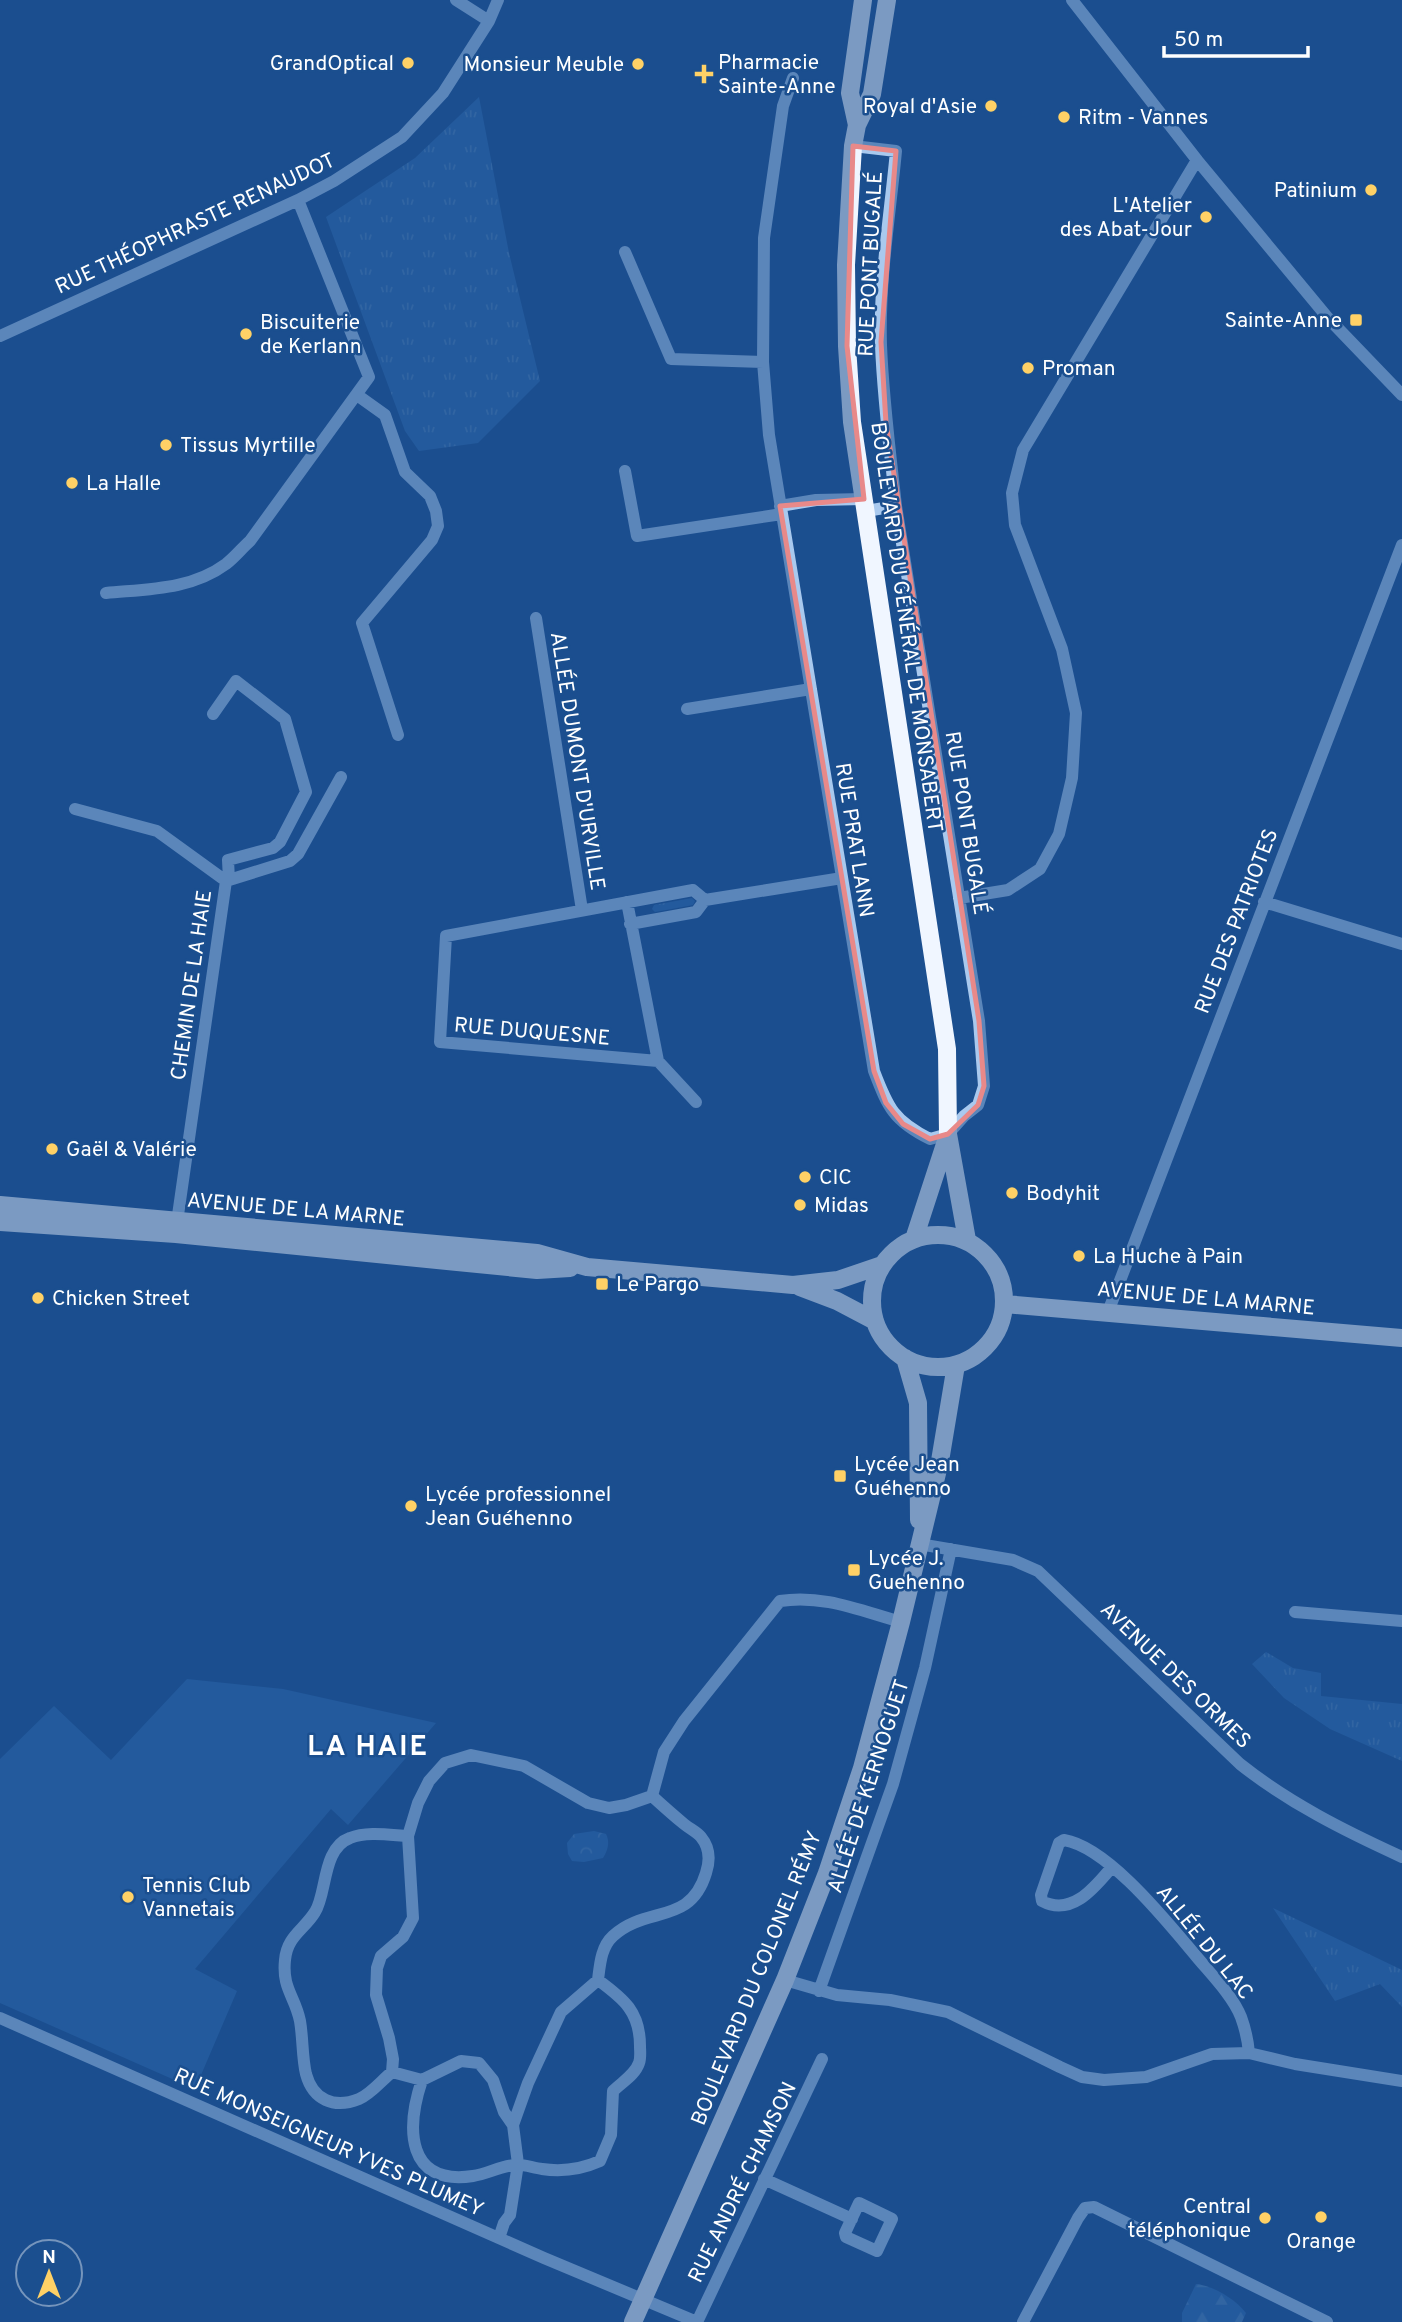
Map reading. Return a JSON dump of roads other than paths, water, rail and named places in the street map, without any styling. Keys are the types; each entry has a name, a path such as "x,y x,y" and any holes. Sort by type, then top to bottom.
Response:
{"main road":[{"name":"BOULEVARD DU GÉNÉRAL DE MONSABERT","path":"857,125 850,93 863,0"},
{"name":"BOULEVARD DU GÉNÉRAL DE MONSABERT","path":"887,0 872,94 857,125 853,146 845,265 847,346 852,422 947,1049 948,1135 967,1240"},
{"name":"BOULEVARD DU GÉNÉRAL DE MONSABERT","path":"914,1239 948,1135"},
{"name":"AVENUE DE LA MARNE","path":"0,1205 177,1228"},
{"name":"AVENUE DE LA MARNE","path":"0,1222 177,1228 537,1253 587,1267 793,1285 838,1280 882,1265"},
{"path":"940,1234 967,1240 984,1251 996,1267 1003,1285 1005,1304 1001,1325 990,1343 975,1356 956,1365 930,1366 905,1358 887,1343 875,1321 872,1301 874,1282 882,1265 896,1249 914,1239 940,1234"},
{"name":"AVENUE DE LA MARNE","path":"793,1285 837,1301 875,1321"},
{"name":"AVENUE DE LA MARNE","path":"1005,1304 1402,1338"},
{"name":"BOULEVARD DU COLONEL RÉMY","path":"905,1358 918,1403 919,1544"},
{"name":"BOULEVARD DU COLONEL RÉMY","path":"633,2322 785,1980 827,1873 862,1768 901,1622 940,1461 956,1365"}],"street":[{"path":"456,0 489,21"},
{"name":"RUE THÉOPHRASTE RENAUDOT","path":"0,336 298,200 334,181 402,137 443,93 489,21 498,0"},
{"path":"1072,0 1197,160 1328,317 1402,396"},
{"name":"RUE PRAT LANN","path":"793,78 783,106 764,238 763,362 769,435 874,1071 886,1103 908,1128 930,1139 948,1135"},
{"name":"RUE PONT BUGALÉ","path":"853,146 896,151 886,247 881,342 886,423 896,506 979,1021 984,1086 978,1105 964,1116 948,1135"},
{"path":"959,898 1008,890 1040,869 1059,834 1072,778 1076,713 1062,649 1015,525 1012,493 1023,450 1197,160"},
{"path":"106,593 176,587 206,576 227,564 250,541 369,377 298,200"},
{"path":"625,252 671,359 763,362"},
{"path":"357,395 385,415 405,472 430,496 438,526 432,540 362,623 398,735"},
{"path":"625,471 637,537 781,510 816,500 896,506"},
{"name":"RUE DES PATRIOTES","path":"1108,1312 1402,545"},
{"name":"ALLÉE DUMONT D'URVILLE","path":"536,618 582,910"},
{"path":"214,714 236,681 285,719 306,792 280,842 273,848 228,860 227,880 290,861 298,854 341,778"},
{"path":"687,709 811,689"},
{"name":"CHEMIN DE LA HAIE","path":"75,809 157,831 227,880 177,1228"},
{"path":"630,924 696,912 705,900 842,878"},
{"name":"RUE DUQUESNE","path":"658,1061 440,1042 446,936 693,890 705,900"},
{"path":"627,902 658,1061 696,1102"},
{"path":"1264,902 1402,944"},
{"name":"AVENUE DES ORMES","path":"919,1544 1013,1560 1038,1571 1260,1780 1324,1819 1402,1857"},
{"name":"ALLÉE DE KERNOGUET","path":"819,1991 893,1784 925,1668 951,1549"},
{"path":"652,1796 664,1752 670,1741 780,1601 800,1598 866,1611 901,1622"},
{"path":"1295,1612 1402,1621"},
{"path":"408,1836 374,1834 349,1838 332,1854 316,1912 294,1934 285,1957 284,1982 299,2018 305,2070 310,2084 319,2097 339,2104 361,2098 392,2072 393,2059 389,2038 376,1995 376,1968 382,1955 403,1937 413,1918 408,1836 418,1803 429,1781 445,1763 471,1755 524,1766 588,1803 609,1808 652,1796"},
{"path":"499,2238 503,2223 510,2215 518,2164 513,2125 528,2083 561,2012 598,1980 602,1951 612,1936 632,1923 677,1910 691,1902 702,1885 708,1865 708,1849 701,1836 652,1796"},
{"name":"ALLÉE DU LAC","path":"1112,1867 1088,1896 1077,1902 1047,1904 1042,1901 1041,1895 1059,1843 1064,1840 1089,1850 1112,1867 1157,1910 1215,1978 1240,2015 1249,2053"},
{"path":"422,2080 415,2102 412,2132 417,2154 427,2169 440,2176 473,2176 518,2164 544,2170 566,2170 586,2167 600,2161 611,2135 613,2091 631,2076 640,2062 640,2038 637,2018 617,1995 598,1980"},
{"path":"785,1980 819,1991 939,2009 970,2021 1082,2077 1104,2080 1146,2077 1212,2054 1249,2053 1295,2064 1402,2081"},
{"name":"RUE MONSEIGNEUR YVES PLUMEY","path":"0,2018 643,2299"},
{"name":"RUE ANDRÉ CHAMSON","path":"697,2322 822,2059"},
{"path":"392,2072 422,2080 461,2061 479,2063 493,2080 504,2112 513,2125"},
{"path":"764,2179 852,2219"},
{"path":"1023,2322 1078,2218 1085,2208 1094,2207 1326,2322"},
{"path":"643,2299 697,2322"}],"place":[{"name":"GrandOptical","path":"408,63"},
{"name":"Monsieur Meuble","path":"638,64"},
{"name":"Pharmacie Sainte-Anne","path":"704,74"},
{"name":"Royal d'Asie","path":"991,106"},
{"name":"Ritm - Vannes","path":"1064,117"},
{"name":"Patinium","path":"1371,190"},
{"name":"L'Atelier des Abat-Jour","path":"1206,217"},
{"name":"Sainte-Anne","path":"1356,320"},
{"name":"Biscuiterie de Kerlann","path":"246,334"},
{"name":"Proman","path":"1028,368"},
{"name":"Tissus Myrtille","path":"166,445"},
{"name":"La Halle","path":"72,483"},
{"name":"Gaël & Valérie","path":"52,1149"},
{"name":"CIC","path":"805,1177"},
{"name":"Bodyhit","path":"1012,1193"},
{"name":"Midas","path":"800,1205"},
{"name":"La Huche à Pain","path":"1079,1256"},
{"name":"Le Pargo","path":"602,1284"},
{"name":"Chicken Street","path":"38,1298"},
{"name":"Lycée Jean Guéhenno","path":"840,1476"},
{"name":"Lycée professionnel Jean Guéhenno","path":"411,1506"},
{"name":"Lycée J. Guehenno","path":"854,1570"},
{"name":"Tennis Club Vannetais","path":"128,1897"},
{"name":"Orange","path":"1321,2217"},
{"name":"Central téléphonique","path":"1265,2218"}],"district":[{"name":"LA HAIE","path":"368,1745"}]}
